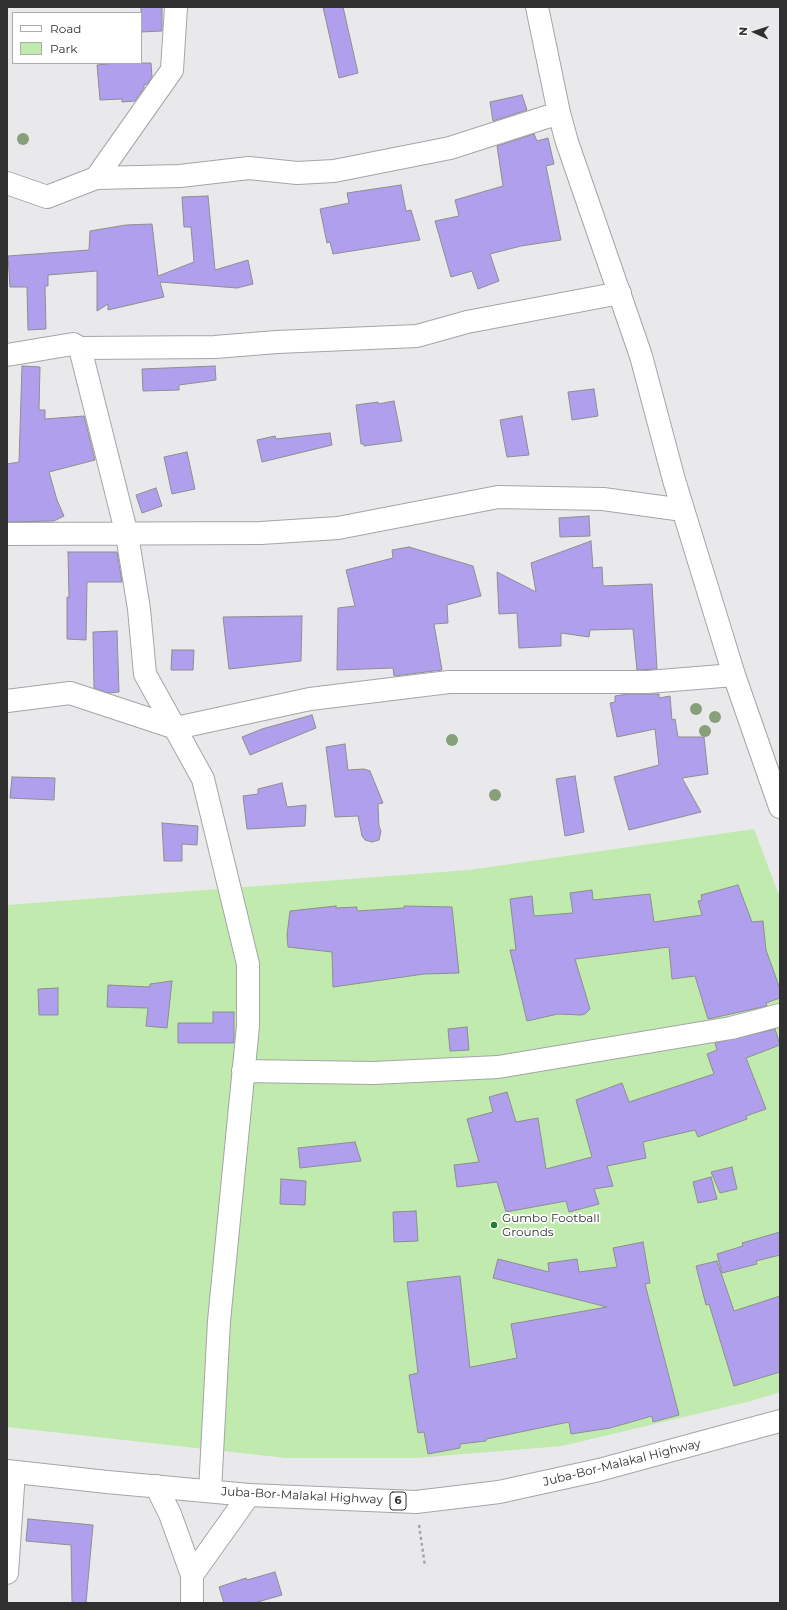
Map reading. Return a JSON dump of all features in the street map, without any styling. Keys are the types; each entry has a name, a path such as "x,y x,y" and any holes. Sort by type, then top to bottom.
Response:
{"street":[{"path":"96,178 172,70 176,7"},
{"path":"537,7 559,113 641,356 683,510 734,675 780,807"},
{"path":"7,183 47,197 96,178 180,176 249,168 297,173 334,172 450,148 559,113"},
{"path":"7,355 73,344 80,348 215,347 277,342 417,336 467,322 620,292"},
{"path":"80,348 127,535 138,609 145,674 203,779 248,964 248,1026 219,1321 210,1491"},
{"path":"7,534 127,535 261,533 338,528 498,497 603,499 683,510"},
{"path":"7,701 70,693 176,728 310,699 449,682 648,682 734,675"},
{"path":"243,1071 374,1073 498,1067 731,1028 780,1015"},
{"name":"Juba-Bor-Malakal Highway","path":"11,1471 107,1482 249,1495 416,1502 499,1492 614,1466 780,1421"},
{"path":"7,1573 11,1471"},
{"path":"156,1486 170,1514 192,1575 192,1603"},
{"path":"192,1575 249,1495"}],"path":[{"path":"416,1502 425,1566"}],"green space":[{"name":"Gumbo Football Grounds","path":"754,829 780,898 780,1392 751,1401 562,1446 416,1458 286,1458 7,1427 7,905 469,870"}],"building":[{"path":"141,7 162,7 162,31 142,32"},
{"path":"323,7 343,7 358,73 339,78"},
{"path":"151,63 152,77 147,84 144,85 144,88 135,101 122,102 122,99 100,100 97,65"},
{"path":"522,95 527,110 493,121 490,102"},
{"path":"534,134 537,141 548,138 554,164 546,166 561,240 521,246 490,254 499,281 478,289 472,271 451,277 435,221 459,216 455,200 503,186 497,146"},
{"path":"401,185 406,211 411,210 420,240 333,254 330,242 327,243 320,209 349,203 347,193"},
{"path":"208,196 215,270 248,260 253,284 237,288 160,282 164,297 108,310 108,304 97,311 97,271 48,275 48,286 45,286 46,329 28,330 27,287 10,287 8,256 89,250 90,231 126,225 152,224 158,276 194,262 191,227 184,227 182,197"},
{"path":"22,366 40,367 39,410 45,410 45,419 84,416 95,460 49,472 57,500 64,516 54,521 7,522 7,464 19,462"},
{"path":"215,366 216,380 179,385 179,390 143,391 142,369"},
{"path":"594,389 598,416 572,420 568,392"},
{"path":"394,401 402,441 364,446 364,444 361,444 356,405 378,402 378,404"},
{"path":"522,416 529,455 507,457 500,420"},
{"path":"330,433 332,445 262,462 257,440 275,436 276,439"},
{"path":"187,452 195,489 172,494 164,457"},
{"path":"156,488 162,506 142,513 136,495"},
{"path":"589,516 590,536 560,537 559,518"},
{"path":"591,541 593,568 602,567 603,586 652,584 657,669 637,670 633,629 590,630 589,637 561,633 561,646 519,648 517,613 499,614 497,572 536,592 531,563"},
{"path":"409,547 473,566 481,596 447,605 448,623 434,624 442,670 394,676 393,668 337,670 338,608 355,606 346,570 393,558 392,550"},
{"path":"68,552 117,552 122,582 87,582 86,640 67,639 67,597 69,598"},
{"path":"302,616 301,661 229,669 223,617"},
{"path":"117,631 119,692 108,693 94,688 93,632"},
{"path":"172,650 194,650 193,670 171,670"},
{"path":"628,694 659,694 659,698 670,696 672,720 675,719 678,737 704,737 708,774 682,778 701,812 629,830 614,777 659,765 655,729 617,737 610,703 615,702 615,696"},
{"path":"312,715 316,728 250,755 242,737 262,729"},
{"path":"345,744 348,770 364,769 370,771 383,803 378,804 379,826 381,831 379,840 372,842 365,840 362,836 358,816 335,817 326,747"},
{"path":"575,776 584,832 565,836 556,779"},
{"path":"12,777 55,778 54,800 10,798"},
{"path":"282,783 287,807 306,805 305,826 247,829 243,796 258,794 258,789"},
{"path":"162,823 198,826 197,845 182,844 182,861 164,861"},
{"path":"738,885 752,922 763,921 766,950 780,989 780,998 766,1003 767,1006 708,1019 695,976 672,979 669,947 575,959 590,1009 585,1014 581,1015 558,1014 527,1021 510,950 516,950 510,899 532,896 534,916 573,913 570,893 592,890 593,900 650,894 654,922 702,915 698,901 702,900 701,895"},
{"path":"336,906 336,908 357,907 357,911 404,908 404,906 452,907 459,973 424,974 333,987 332,952 288,947 287,935 290,911"},
{"path":"172,981 167,1028 146,1026 148,1008 107,1007 108,985 150,987 150,984"},
{"path":"58,988 58,1015 39,1015 38,989"},
{"path":"213,1012 234,1012 234,1043 178,1043 178,1023 213,1023"},
{"path":"467,1027 469,1050 450,1051 448,1029"},
{"path":"775,1029 780,1045 746,1058 766,1109 746,1116 747,1119 698,1137 695,1130 643,1142 646,1158 607,1166 613,1186 594,1189 599,1204 569,1212 566,1201 506,1212 497,1182 457,1187 454,1165 479,1162 467,1119 493,1112 489,1097 507,1092 516,1122 538,1118 546,1169 592,1157 576,1100 622,1083 629,1102 714,1074 707,1054 717,1050 715,1043"},
{"path":"355,1142 361,1161 300,1168 298,1148"},
{"path":"732,1167 737,1189 720,1193 711,1172"},
{"path":"711,1177 717,1199 698,1203 693,1182"},
{"path":"281,1179 306,1181 305,1205 280,1204"},
{"path":"416,1211 418,1241 394,1242 393,1212"},
{"path":"780,1232 780,1255 756,1261 757,1264 722,1273 717,1254 743,1246 742,1243"},
{"path":"643,1242 650,1283 645,1284 679,1415 653,1422 652,1416 610,1428 571,1434 569,1422 486,1439 486,1441 460,1444 460,1448 428,1454 424,1432 418,1433 409,1375 418,1373 407,1282 460,1276 470,1368 517,1358 511,1324 607,1307 493,1278 498,1259 549,1272 548,1263 577,1259 579,1272 617,1267 613,1248"},
{"path":"717,1261 734,1311 780,1296 780,1372 734,1386 709,1304 706,1305 696,1266"},
{"path":"28,1519 93,1525 86,1603 72,1603 71,1545 26,1541"},
{"path":"275,1572 282,1595 254,1603 224,1603 219,1587 246,1578 247,1580"}],"place":[{"name":"Gumbo Football Grounds","path":"494,1225"}]}
